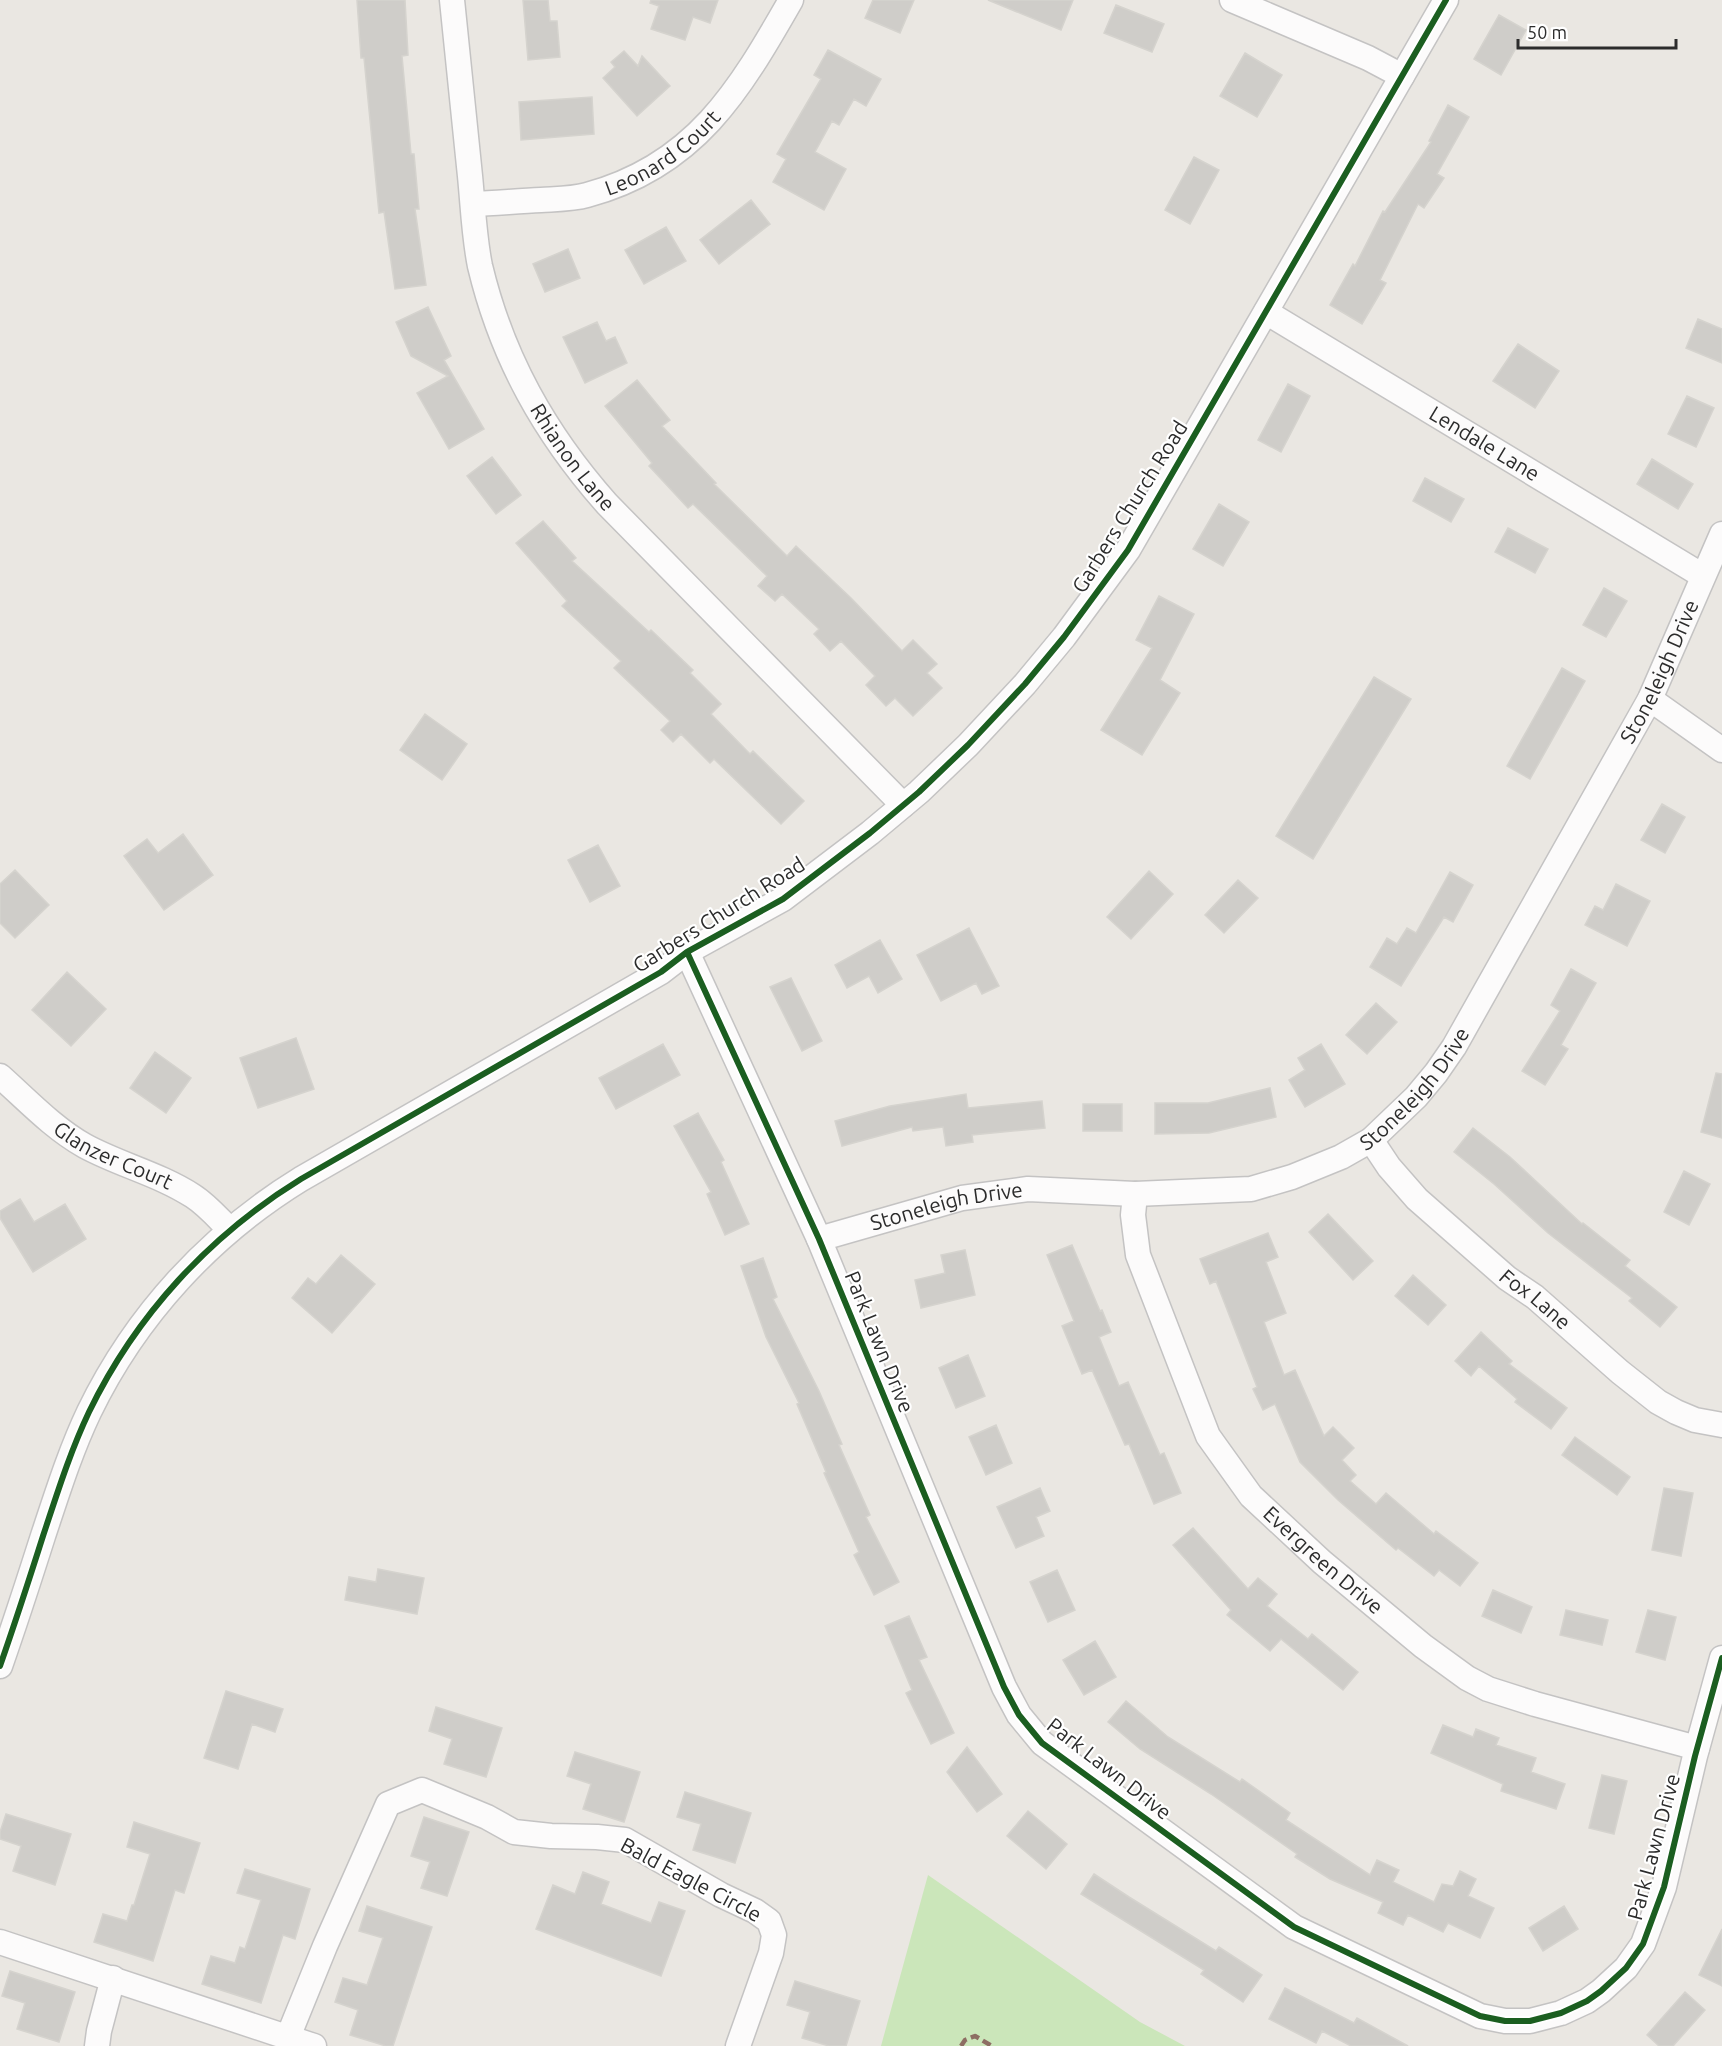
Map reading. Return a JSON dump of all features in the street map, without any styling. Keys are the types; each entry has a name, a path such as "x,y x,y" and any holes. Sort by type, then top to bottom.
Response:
{"street":[{"name":"Rhianon Lane","path":"452,0 480,264 495,319 532,402 568,459 607,504 903,805"},
{"name":"Leonard Court","path":"473,204 585,195 630,180 661,164 688,144 718,113 752,66 790,0"},
{"path":"1232,0 1368,58 1402,76"},
{"name":"Garbers Church Road","path":"0,1666 69,1459 104,1385 126,1347 158,1303 194,1263 260,1206 301,1179 652,977 687,952 783,899 903,805 968,745 1025,684 1101,589 1133,540 1446,0"},
{"name":"Lendale Lane","path":"1266,312 1703,576"},
{"name":"Stoneleigh Drive","path":"819,1239 962,1198 1028,1188 1135,1194 1251,1188 1309,1171 1371,1140 1416,1097 1454,1047 1650,699 1722,534"},
{"path":"1650,699 1722,750"},
{"name":"Park Lawn Drive","path":"687,952 819,1239 1004,1687 1019,1715 1042,1743 1058,1756 1294,1927 1484,2017 1504,2021 1530,2021 1572,2009 1605,1988 1626,1968 1643,1944 1664,1887 1697,1748 1722,1658"},
{"name":"Glanzer Court","path":"0,1076 55,1125 72,1137 108,1157 182,1189 204,1204 230,1230"},
{"name":"Fox Lane","path":"1371,1140 1389,1167 1417,1199 1620,1372 1658,1402 1676,1412 1695,1420 1722,1425"},
{"name":"Evergreen Drive","path":"1135,1194 1133,1215 1138,1255 1208,1436 1251,1496 1330,1570 1423,1646 1467,1678 1488,1689 1535,1704 1697,1748"},
{"name":"Bald Eagle Circle","path":"288,2037 325,1946 388,1804 422,1790 487,1817 514,1832 625,1840 721,1895 755,1911 769,1921 774,1935 771,1953 738,2046"},
{"path":"0,1942 314,2046"},
{"path":"97,2046 113,1978"}],"green space":[{"path":"928,1875 1140,2022 1185,2046 881,2046"}],"building":[{"path":"357,0 405,0 408,55 402,56 411,154 414,154 419,209 415,209 426,285 395,289 384,212 379,213 364,58 361,58"},
{"path":"523,0 548,0 550,21 557,21 560,57 528,60"},
{"path":"651,0 718,0 710,23 693,17 685,40 651,29 659,6 650,3"},
{"path":"873,0 914,0 900,33 865,18"},
{"path":"988,0 1073,0 1061,30"},
{"path":"1116,5 1164,24 1152,52 1104,33"},
{"path":"1499,15 1526,30 1501,75 1474,59"},
{"path":"828,50 881,79 866,106 854,99 839,125 832,121 815,152 846,169 824,210 773,182 786,159 777,154 821,79 814,75"},
{"path":"624,51 638,66 642,56 670,86 637,116 603,78 615,67 611,62"},
{"path":"1245,53 1282,75 1257,117 1220,96"},
{"path":"592,97 594,134 521,140 519,102"},
{"path":"1448,105 1469,117 1437,174 1444,178 1424,208 1418,204 1380,280 1386,283 1362,324 1330,305 1353,264 1355,266 1383,211 1385,212 1431,142 1429,141"},
{"path":"1194,157 1219,170 1190,224 1165,210"},
{"path":"751,200 770,224 719,264 700,240"},
{"path":"666,227 686,261 644,284 625,250"},
{"path":"568,249 580,278 545,292 533,264"},
{"path":"428,307 451,356 444,360 484,429 449,449 417,393 448,376 411,356 396,322"},
{"path":"1698,319 1722,329 1722,363 1686,348"},
{"path":"597,322 606,341 615,337 627,363 585,383 563,337"},
{"path":"1518,344 1559,371 1535,408 1493,381"},
{"path":"637,380 670,420 662,426 716,483 714,484 787,556 796,546 902,651 913,640 937,664 927,673 942,688 913,716 895,698 886,706 866,685 875,676 841,641 830,651 814,634 819,629 782,594 775,601 758,586 767,576 693,504 688,508 649,466 652,463 605,406"},
{"path":"1288,384 1310,396 1281,452 1258,440"},
{"path":"1687,396 1714,408 1696,447 1668,434"},
{"path":"492,457 521,495 496,514 467,476"},
{"path":"1652,459 1693,484 1678,509 1637,484"},
{"path":"1425,478 1464,499 1451,522 1413,501"},
{"path":"1219,504 1249,522 1223,566 1193,549"},
{"path":"543,521 576,558 572,561 693,670 690,673 721,704 711,714 750,754 753,751 804,801 781,824 714,759 710,763 681,734 673,742 661,730 670,721 614,668 621,661 562,606 567,601 516,543"},
{"path":"1508,528 1548,549 1535,573 1495,552"},
{"path":"1604,588 1627,601 1606,637 1583,625"},
{"path":"1159,596 1194,614 1160,680 1180,693 1142,755 1101,730 1152,648 1136,640"},
{"path":"1562,668 1585,681 1530,779 1507,766"},
{"path":"1374,677 1411,699 1313,859 1276,836"},
{"path":"425,714 467,744 442,780 400,750"},
{"path":"1662,804 1685,817 1665,853 1641,840"},
{"path":"183,834 213,875 164,910 124,856 147,839 158,853"},
{"path":"598,845 620,886 590,902 568,860"},
{"path":"15,870 49,905 15,938 0,923 0,884"},
{"path":"1149,871 1173,894 1131,939 1107,917"},
{"path":"1450,872 1473,885 1453,922 1444,917 1401,986 1370,967 1387,938 1397,944 1407,928 1416,933"},
{"path":"1238,880 1258,898 1224,933 1205,915"},
{"path":"1616,884 1650,901 1627,946 1585,925 1595,906 1603,910"},
{"path":"969,928 999,986 982,994 976,983 941,1001 917,955"},
{"path":"880,940 902,979 878,993 869,976 847,988 835,965"},
{"path":"1571,969 1596,983 1561,1045 1568,1049 1545,1085 1522,1071 1560,1011 1551,1005"},
{"path":"67,972 106,1009 71,1046 32,1010"},
{"path":"791,978 822,1041 802,1051 770,987"},
{"path":"1376,1003 1397,1022 1367,1054 1346,1035"},
{"path":"296,1038 314,1089 258,1108 240,1058"},
{"path":"663,1044 680,1075 616,1109 599,1078"},
{"path":"1321,1044 1345,1084 1305,1107 1289,1080 1305,1070 1298,1058"},
{"path":"155,1052 191,1078 166,1113 130,1088"},
{"path":"1716,1073 1722,1074 1722,1138 1701,1132"},
{"path":"1270,1088 1276,1117 1209,1133 1155,1134 1155,1103 1208,1103"},
{"path":"966,1094 968,1108 1042,1101 1045,1128 972,1135 973,1142 946,1146 943,1127 913,1131 912,1127 842,1146 835,1121 890,1106"},
{"path":"1083,1104 1122,1104 1122,1131 1083,1131"},
{"path":"698,1113 724,1160 721,1162 749,1224 725,1235 707,1194 711,1192 674,1126"},
{"path":"1473,1128 1510,1157 1582,1224 1630,1260 1625,1266 1677,1307 1660,1327 1629,1301 1632,1298 1548,1233 1494,1184 1454,1152"},
{"path":"1684,1171 1710,1184 1689,1225 1664,1212"},
{"path":"20,1199 34,1222 65,1204 86,1239 33,1272 0,1218 0,1211"},
{"path":"1328,1214 1373,1261 1353,1280 1309,1232"},
{"path":"1268,1233 1278,1257 1266,1262 1286,1313 1264,1322 1284,1375 1295,1370 1324,1436 1333,1427 1354,1448 1342,1460 1356,1475 1350,1481 1376,1504 1386,1493 1434,1534 1436,1531 1478,1563 1460,1586 1439,1570 1434,1576 1398,1548 1396,1550 1338,1500 1300,1462 1275,1404 1263,1410 1253,1389 1257,1387 1216,1281 1210,1284 1200,1259"},
{"path":"1072,1245 1111,1332 1099,1337 1119,1386 1128,1382 1160,1455 1164,1453 1181,1493 1154,1504 1129,1444 1125,1445 1092,1370 1082,1374 1062,1326 1074,1321 1047,1255"},
{"path":"965,1250 975,1295 921,1308 915,1280 945,1273 941,1255"},
{"path":"341,1255 375,1284 332,1333 292,1298 308,1278 316,1284"},
{"path":"763,1258 777,1297 773,1299 819,1391 842,1444 839,1445 870,1515 866,1517 899,1582 874,1595 854,1555 859,1552 824,1473 826,1472 797,1404 799,1403 766,1337 741,1266"},
{"path":"1413,1275 1446,1305 1428,1325 1395,1296"},
{"path":"1481,1332 1512,1361 1509,1364 1567,1408 1551,1429 1515,1402 1517,1399 1479,1366 1471,1376 1455,1361"},
{"path":"968,1355 985,1396 956,1408 939,1368"},
{"path":"996,1425 1012,1463 986,1475 969,1437"},
{"path":"1575,1437 1630,1477 1617,1495 1562,1455"},
{"path":"1040,1488 1050,1511 1036,1517 1044,1536 1016,1548 997,1507"},
{"path":"1664,1488 1693,1493 1681,1556 1652,1550"},
{"path":"1193,1528 1248,1589 1258,1578 1277,1594 1267,1606 1308,1639 1312,1634 1358,1672 1343,1690 1281,1639 1270,1651 1227,1615 1231,1610 1173,1545"},
{"path":"378,1569 424,1578 417,1614 345,1600 349,1577 376,1582"},
{"path":"1057,1570 1075,1610 1048,1622 1030,1582"},
{"path":"1493,1590 1532,1607 1521,1633 1482,1616"},
{"path":"1566,1610 1608,1620 1602,1645 1560,1635"},
{"path":"1648,1610 1676,1617 1665,1660 1636,1652"},
{"path":"909,1616 927,1657 919,1660 954,1733 931,1744 906,1693 912,1690 885,1626"},
{"path":"1095,1641 1116,1677 1084,1695 1063,1660"},
{"path":"226,1691 283,1709 275,1732 252,1724 238,1769 204,1758"},
{"path":"1126,1701 1168,1737 1240,1782 1242,1779 1290,1813 1286,1820 1370,1875 1377,1860 1399,1870 1393,1882 1434,1902 1442,1884 1453,1886 1460,1871 1476,1879 1468,1896 1494,1908 1480,1938 1448,1923 1443,1932 1408,1915 1403,1925 1378,1913 1383,1902 1330,1879 1295,1857 1297,1854 1211,1794 1140,1749 1108,1722"},
{"path":"436,1707 502,1728 486,1777 444,1764 452,1739 429,1731"},
{"path":"1443,1725 1473,1737 1476,1729 1499,1738 1496,1745 1536,1758 1531,1772 1565,1784 1556,1809 1501,1791 1503,1784 1431,1753"},
{"path":"967,1747 1002,1794 977,1812 947,1772"},
{"path":"575,1752 640,1772 624,1822 583,1809 591,1784 567,1776"},
{"path":"1602,1775 1627,1781 1614,1834 1589,1828"},
{"path":"685,1792 751,1813 735,1863 693,1850 701,1824 677,1817"},
{"path":"1028,1811 1067,1844 1046,1869 1007,1836"},
{"path":"6,1814 71,1834 55,1885 13,1871 21,1846 0,1839"},
{"path":"424,1817 469,1832 447,1896 421,1888 430,1862 411,1856"},
{"path":"134,1822 200,1843 184,1893 175,1890 153,1961 94,1942 103,1914 127,1921 132,1905 134,1905 150,1854 127,1847"},
{"path":"245,1869 310,1889 295,1939 283,1935 261,2003 202,1984 211,1956 235,1963 240,1947 245,1949 261,1900 237,1893"},
{"path":"583,1872 609,1882 601,1904 651,1923 659,1902 685,1911 661,1976 536,1929 553,1885 575,1894"},
{"path":"1094,1874 1216,1951 1219,1947 1262,1975 1243,2002 1201,1974 1204,1970 1081,1894"},
{"path":"367,1906 432,1927 393,2046 350,2035 358,2010 335,2002 343,1978 367,1985 383,1938 359,1931"},
{"path":"1564,1906 1578,1929 1543,1951 1529,1928"},
{"path":"1722,1929 1722,1986 1699,1975"},
{"path":"10,1971 75,1992 59,2042 17,2029 25,2003 2,1996"},
{"path":"795,1981 860,2001 846,2046 829,2046 802,2038 810,2012 787,2005"},
{"path":"1285,1988 1354,2023 1357,2018 1408,2046 1351,2046 1322,2031 1316,2043 1269,2019"},
{"path":"1685,1992 1705,2010 1673,2046 1659,2046 1647,2035"}],"marked path":[{"path":"961,2046 965,2040 975,2036 992,2046"}],"cycle path":[{"path":"0,1666 64,1473 89,1412 108,1376 153,1310 206,1252 236,1225 301,1179 661,972 687,952 783,899 870,833 919,792 968,745 1025,684 1064,637 1128,550 1446,0"},
{"path":"687,952 819,1239 1004,1687 1019,1715 1042,1743 1294,1927 1480,2016 1505,2021 1530,2021 1561,2013 1587,2001 1626,1968 1643,1944 1664,1887 1695,1756 1722,1658"}]}
